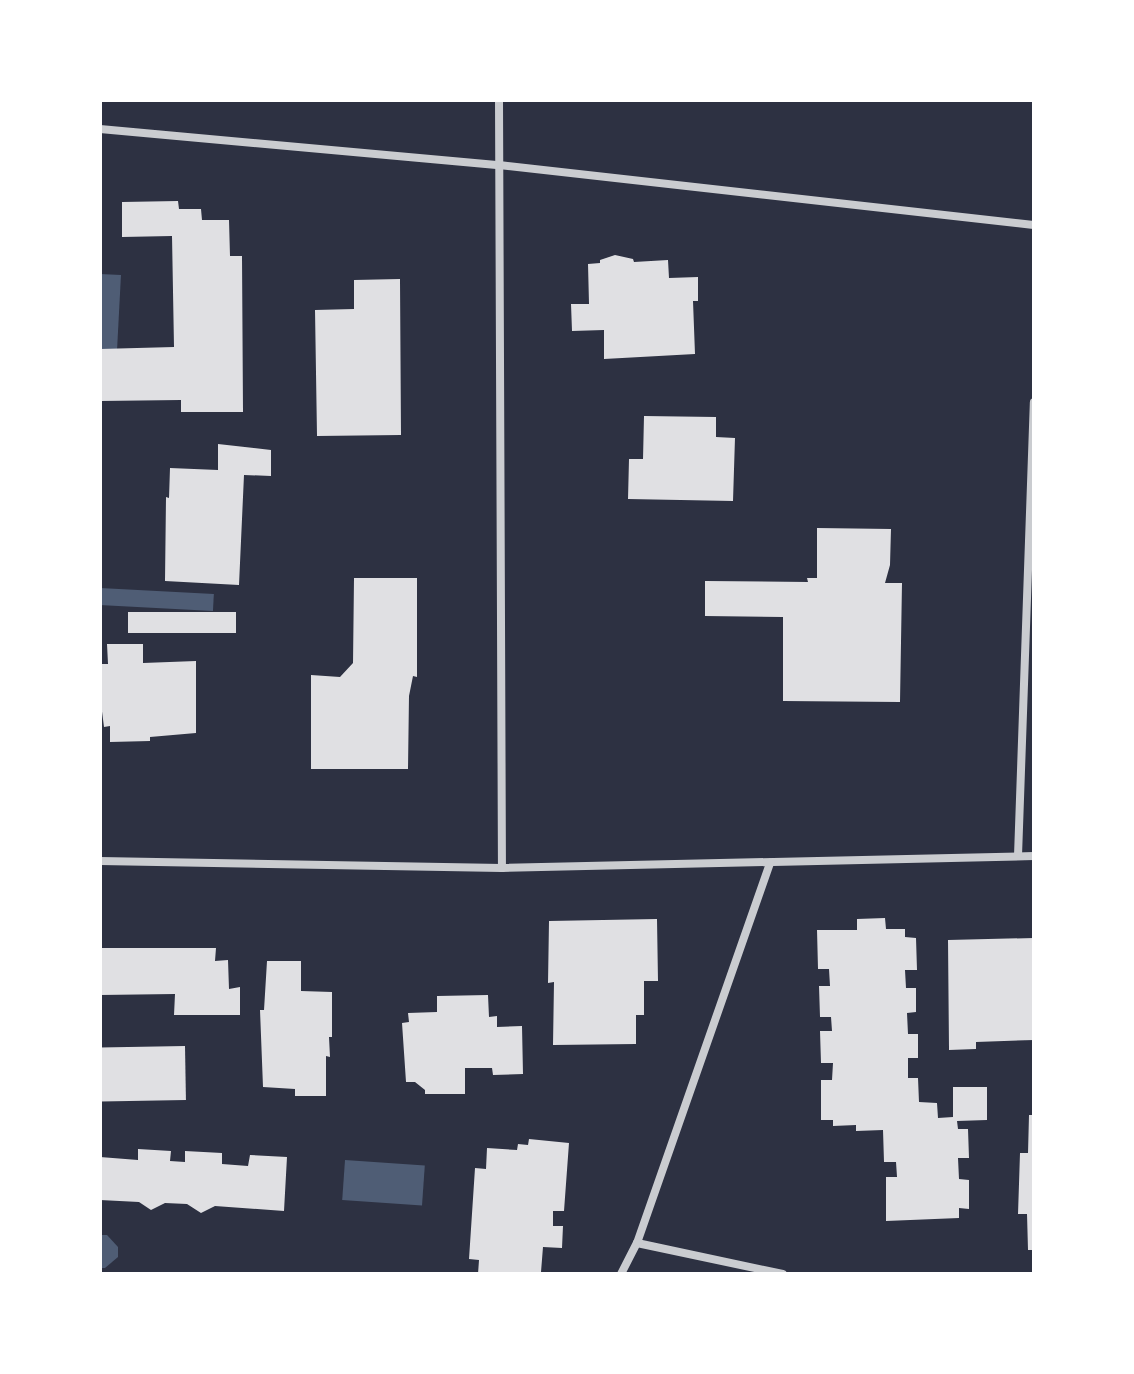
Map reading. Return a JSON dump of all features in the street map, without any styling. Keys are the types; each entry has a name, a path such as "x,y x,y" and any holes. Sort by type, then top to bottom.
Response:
{"street":[{"path":"499,100 502,868"},
{"path":"100,129 499,165 1034,225"},
{"path":"1018,856 1034,402"},
{"path":"100,861 502,868 1034,856"},
{"path":"621,1274 637,1243 770,863"},
{"path":"637,1243 783,1274"}],"water":[{"path":"100,274 121,275 117,350 100,349"},
{"path":"100,588 214,594 213,611 100,605"},
{"path":"345,1160 425,1166 422,1205 342,1200"},
{"path":"100,1235 107,1235 118,1247 118,1257 105,1268 100,1268"}],"building":[{"path":"178,201 179,209 201,209 202,220 229,220 230,256 242,256 243,412 181,412 181,400 100,401 100,349 174,347 172,236 122,237 122,202"},
{"path":"615,255 633,259 634,262 668,260 669,278 698,277 698,301 693,301 695,354 604,359 604,330 572,331 571,304 589,304 588,264 600,263 600,260"},
{"path":"400,279 401,435 317,436 315,310 354,309 354,280"},
{"path":"644,416 716,417 716,437 735,438 733,501 628,499 629,459 643,459"},
{"path":"218,444 271,450 271,476 244,475 239,585 165,581 166,497 169,498 170,468 218,470"},
{"path":"817,528 891,529 890,565 885,583 902,583 900,702 783,701 783,617 705,616 705,581 808,582 807,578 817,578"},
{"path":"354,578 417,578 417,677 413,676 409,696 408,769 311,769 311,675 340,677 353,663"},
{"path":"128,612 236,612 236,633 128,633"},
{"path":"107,644 143,644 143,663 196,661 196,733 150,737 150,741 110,742 110,726 104,727 100,696 100,670 102,664 108,664"},
{"path":"885,918 886,929 905,929 905,937 916,938 917,970 905,970 906,988 916,988 916,1012 907,1013 908,1034 918,1034 918,1058 908,1058 908,1078 918,1078 919,1102 937,1103 938,1118 953,1117 953,1087 987,1087 987,1120 957,1121 958,1129 968,1129 969,1158 958,1158 959,1179 969,1180 969,1209 959,1208 959,1218 886,1221 886,1177 897,1177 896,1162 884,1162 883,1130 856,1131 856,1125 833,1126 833,1120 821,1120 821,1080 832,1080 833,1063 821,1063 820,1031 832,1031 831,1017 820,1017 819,986 830,986 829,969 818,969 817,930 857,930 857,919"},
{"path":"657,919 658,981 644,981 644,1015 636,1015 636,1044 553,1045 554,982 548,983 549,921"},
{"path":"1034,938 1034,1040 976,1042 976,1049 949,1050 948,940"},
{"path":"100,948 216,948 215,961 228,960 229,989 240,987 240,1015 174,1015 175,994 100,995"},
{"path":"267,961 301,961 301,991 332,992 332,1037 329,1037 330,1057 326,1056 326,1096 295,1096 295,1089 263,1087 260,1010 264,1010"},
{"path":"488,995 489,1017 497,1016 497,1027 522,1026 523,1074 493,1075 492,1068 465,1068 465,1094 425,1094 425,1090 415,1082 406,1082 402,1023 409,1022 408,1013 437,1012 437,996"},
{"path":"185,1046 186,1100 101,1101 100,1047"},
{"path":"1029,1115 1034,1115 1034,1250 1028,1250 1027,1214 1018,1214 1020,1153 1028,1153"},
{"path":"529,1139 569,1143 564,1211 553,1211 553,1226 563,1226 562,1248 543,1247 541,1272 478,1274 479,1260 469,1259 475,1168 486,1169 487,1148 517,1150 518,1144 528,1145"},
{"path":"138,1149 171,1151 170,1161 185,1162 185,1151 222,1153 222,1164 248,1166 250,1155 287,1157 284,1211 215,1206 201,1213 187,1204 165,1203 151,1210 139,1202 100,1200 100,1157 138,1160"}]}
